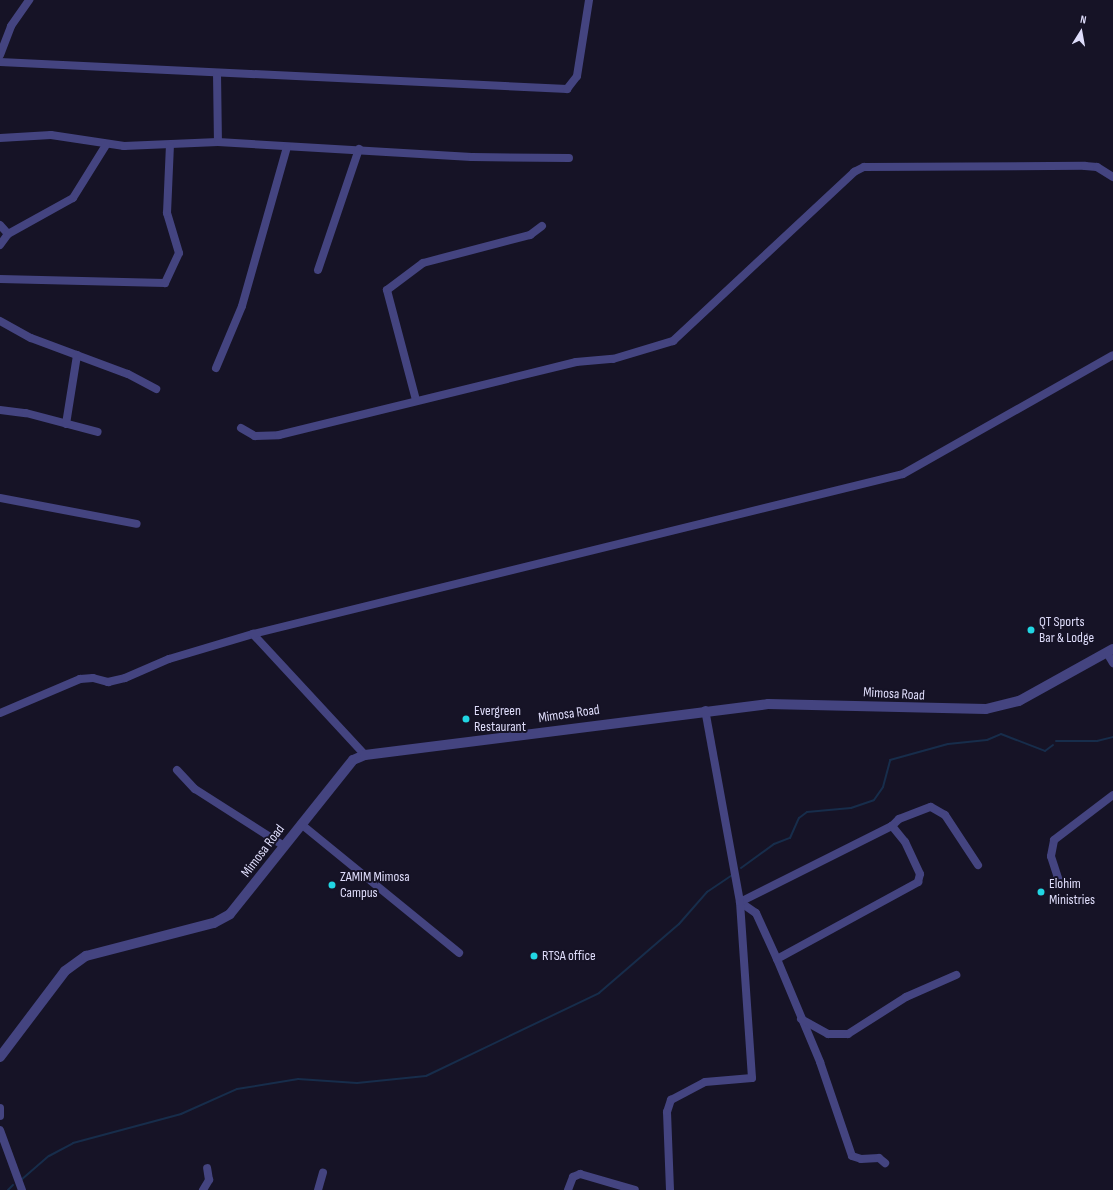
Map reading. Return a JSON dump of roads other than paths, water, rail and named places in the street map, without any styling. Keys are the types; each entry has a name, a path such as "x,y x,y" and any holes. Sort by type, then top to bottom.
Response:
{"street":[{"path":"0,55 11,26 29,0"},
{"path":"0,62 567,89 577,76 589,0"},
{"path":"217,73 218,142"},
{"path":"0,138 51,135 106,145 170,145 218,142 287,147 359,149 472,157 569,158"},
{"path":"0,245 8,234 73,198 106,145"},
{"path":"0,278 165,283 179,253 167,213 170,145"},
{"path":"216,368 242,306 287,147"},
{"path":"318,270 359,149"},
{"path":"241,428 255,436 279,435 416,400 576,362 613,359 673,341 854,172 864,167 1085,166 1102,169 1113,178"},
{"path":"0,225 8,234"},
{"path":"416,400 387,290 423,263 530,235 542,226"},
{"path":"0,321 28,336 128,374 156,390"},
{"path":"66,424 76,355"},
{"path":"0,713 80,679 93,678 108,682 125,678 169,659 253,634 903,474 1113,355"},
{"path":"0,410 98,432"},
{"path":"0,498 137,524"},
{"path":"253,634 365,755"},
{"path":"1110,651 1113,663"},
{"name":"Mimosa Road","path":"0,1057 75,963 96,952 214,923 225,917 353,760 365,755 705,710 791,702 941,711 986,710 1019,701 1110,651"},
{"path":"670,1190 667,1112 671,1100 705,1082 752,1078 740,902 705,710"},
{"path":"177,770 195,789 284,846"},
{"path":"1060,884 1051,856 1054,840 1113,795"},
{"path":"740,902 892,826 899,819 931,807 939,810 978,865"},
{"path":"301,824 459,953"},
{"path":"777,959 918,882 920,874 905,842 892,826"},
{"path":"740,902 756,913 777,959 800,1019 820,1062 852,1156 861,1159 879,1158 885,1163"},
{"path":"800,1019 828,1034 848,1034 906,997 956,975"},
{"path":"0,1108 0,1116"},
{"path":"0,1130 22,1190"},
{"path":"203,1190 209,1180 208,1168"},
{"path":"318,1190 323,1173"},
{"path":"568,1190 573,1177 580,1174 635,1190"}],"waterway":[{"path":"741,868 774,844 790,838 799,818 807,812 851,808 874,800 883,787 890,760 948,744 987,740 1001,734 1045,751 1053,745"},
{"path":"1056,741 1097,741 1113,737"},
{"path":"21,1180 49,1156 73,1143 181,1114 237,1089 298,1079 357,1083 426,1076 599,993 679,924 707,892 732,875"},
{"path":"8,1190 13,1185"}],"place":[{"name":"QT Sports Bar & Lodge","path":"1031,630"},
{"name":"Evergreen Restaurant","path":"466,719"},
{"name":"ZAMIM Mimosa Campus","path":"332,885"},
{"name":"Elohim Ministries","path":"1041,892"},
{"name":"RTSA office","path":"534,956"}]}
